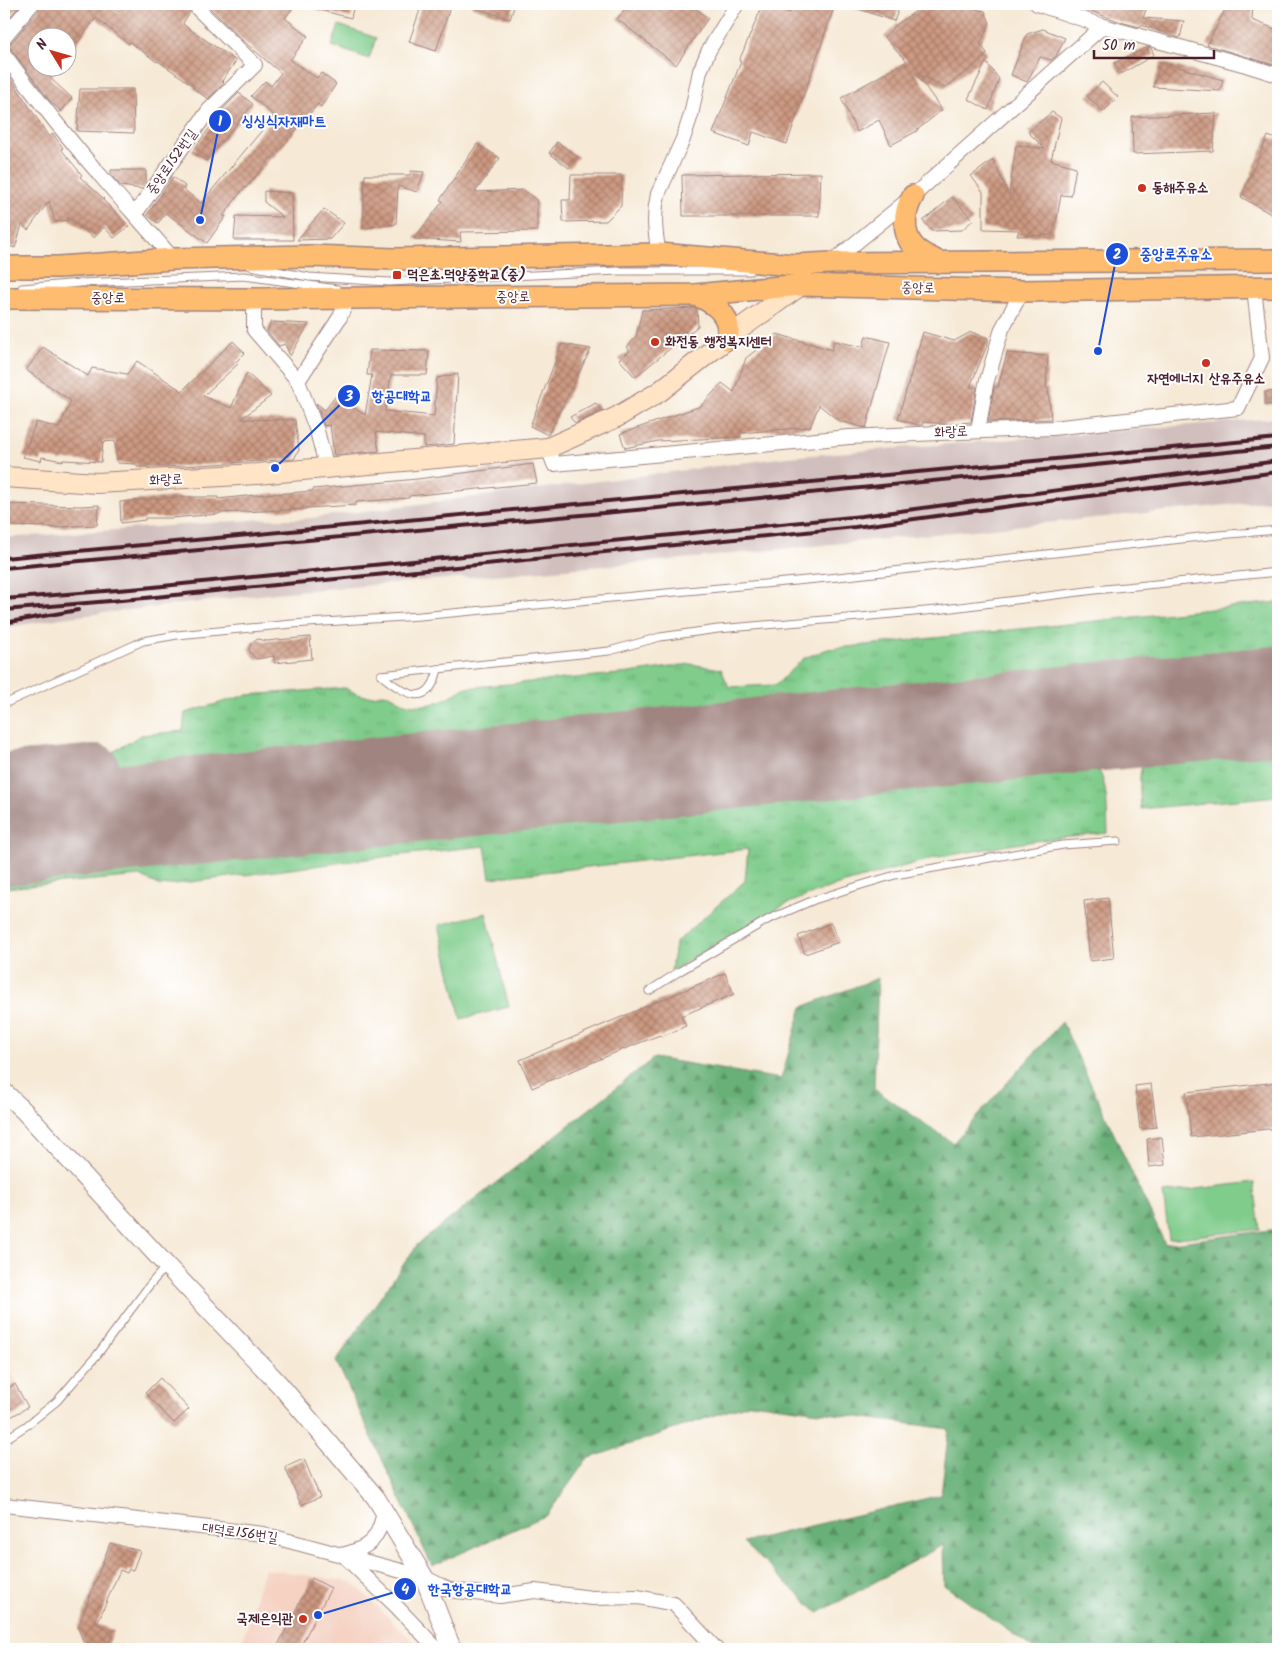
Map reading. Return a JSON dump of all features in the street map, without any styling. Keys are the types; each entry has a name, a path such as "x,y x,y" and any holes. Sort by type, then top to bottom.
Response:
{"main road":[{"path":"913,196 905,214 909,240 914,247 939,262"},
{"name":"중앙로","path":"4,267 59,267 207,258 310,256 395,259 659,254 795,265 831,263 1278,260"},
{"name":"화랑로","path":"4,477 97,483 327,469 548,448 617,417 659,392 727,339 831,263"},
{"name":"중앙로","path":"8,293 254,299 695,295 801,286 1022,291 1278,287"},
{"path":"695,295 716,305 725,316 728,328 727,339"}],"street":[{"path":"4,36 32,4"},
{"name":"중앙로152번길","path":"135,214 209,110 255,65 198,9 202,4"},
{"path":"659,254 654,230 658,194 683,139 691,115 700,71 709,50 737,4"},
{"path":"1036,4 1103,26 1246,65 1278,76"},
{"path":"831,263 913,196 1103,26"},
{"path":"4,54 38,100 112,190 173,259"},
{"name":"화랑로","path":"548,448 554,464 849,437 1052,428 1238,408 1262,358 1254,288"},
{"path":"978,431 986,384 1002,329 1022,291"},
{"path":"298,381 340,317 348,298"},
{"path":"254,299 254,330 298,381 317,431 327,469"},
{"path":"4,1092 64,1153 166,1265 279,1384 376,1498 424,1577 452,1649"},
{"name":"대덕로156번길","path":"4,1505 263,1534 424,1577 449,1590 500,1596 535,1590 592,1598 638,1597 674,1604 716,1649"},
{"path":"342,1555 358,1551 371,1542 381,1528 384,1511"},
{"path":"342,1555 396,1606 437,1649"}],"lane":[{"path":"207,258 309,277 389,282 618,272 744,271 795,265"},
{"path":"8,293 80,283 244,276 402,298"},
{"path":"4,704 143,640 177,635 240,628 420,616 578,602 838,577 1278,530"},
{"path":"438,669 432,686 426,693 418,695 400,690 381,675 410,672 438,669 609,651 660,637 718,628 860,618 1095,590 1278,572"},
{"path":"649,991 769,919 814,900 850,888 896,875 936,867 1063,845 1118,841"},
{"path":"4,1440 26,1426 57,1400 97,1355 166,1265"}],"shaded area":[{"path":"1278,418 1278,500 662,561 276,593 61,618 4,628 4,538 265,519 302,519 787,457"},
{"path":"4,1362 18,1384 4,1394"},
{"path":"264,1569 352,1582 421,1649 240,1649"}],"green space":[{"path":"339,25 376,38 369,59 332,46"},
{"path":"1278,602 1278,680 83,802 85,781 108,778 110,754 141,735 183,731 185,713 247,695 345,688 364,696 383,694 408,704 423,705 438,702 464,688 630,673 690,664 721,669 729,687 776,685 804,658 828,649"},
{"path":"1278,729 1278,796 1141,809 1140,776 1142,767 1145,759 1159,744 1171,738"},
{"path":"1064,750 1079,754 1090,760 1098,769 1106,792 1108,833 1034,841 933,858 828,888 784,905 671,971 675,943 745,881 748,849 490,878 485,846 391,856 160,886 140,876 4,888 4,855"},
{"path":"486,913 509,1007 461,1019 439,925"},
{"path":"878,978 874,1089 953,1143 1062,1022 1165,1244 1278,1229 1278,1649 1034,1649 944,1585 943,1545 818,1613 743,1542 941,1495 949,1429 751,1403 587,1459 547,1515 432,1566 336,1361 417,1245 654,1058 781,1079 802,1007"},
{"path":"1254,1182 1260,1229 1169,1239 1163,1193"}],"building":[{"path":"4,4 21,4 4,24"},
{"path":"41,4 107,4 119,12 125,4 191,4 190,12 183,23 184,25 236,61 222,81 224,83 208,99 193,88 194,86 130,42 129,44 96,18 78,42 78,28 28,28 28,72 11,49 5,45 11,43 39,10"},
{"path":"211,4 296,4 285,18 308,36 290,60 317,78 321,73 336,84 321,107 318,104 272,159 245,187 223,216 226,216 207,243 166,213 158,223 147,215 173,177 185,186 183,189 201,203 274,116 251,96 265,81 271,86 281,73 242,40 210,8"},
{"path":"313,4 354,4 351,18 312,8"},
{"path":"422,4 451,4 436,51 409,42"},
{"path":"472,4 515,4 510,19 472,7"},
{"path":"629,4 689,4 708,18 676,65 617,19"},
{"path":"763,4 790,13 794,4 835,4 787,144 753,132 749,146 713,133 741,62 739,61"},
{"path":"850,4 901,4 894,21 850,6"},
{"path":"926,4 950,4 985,11 990,23 980,44 987,53 945,88 915,72 942,110 917,131 891,145 879,120 857,132 841,98 907,61 884,37 896,25"},
{"path":"1076,4 1148,4 1143,18 1184,21 1180,38 1141,25 1140,27 1124,23 1076,6"},
{"path":"1228,4 1253,4 1252,20 1278,30 1278,66 1207,45"},
{"path":"1043,29 1065,38 1056,56 1051,60 1040,57 1027,82 1011,75 1027,34"},
{"path":"1148,47 1151,48 1154,55 1121,74 1114,63"},
{"path":"986,62 999,79 988,110 968,99"},
{"path":"1161,62 1223,80 1220,91 1153,87"},
{"path":"4,68 49,137 53,134 63,148 61,149 82,175 80,177 129,226 114,238 104,227 94,238 67,217 68,220 55,222 49,201 28,230 22,225 15,248 4,244"},
{"path":"33,78 50,78 72,98 61,112"},
{"path":"1102,82 1118,97 1103,112 1087,96"},
{"path":"80,89 133,89 134,133 77,131"},
{"path":"239,93 253,104 206,161 192,152 222,110"},
{"path":"1052,112 1061,118 1051,160 1076,167 1071,196 1061,195 1052,235 1017,236 1019,230 983,229 983,192 971,176 993,160 1009,195 1016,145 1045,149 1028,132"},
{"path":"1216,113 1213,151 1133,154 1132,117"},
{"path":"1268,136 1278,140 1278,218 1241,197"},
{"path":"557,142 578,157 569,168 549,153"},
{"path":"477,144 500,158 475,192 524,190 537,201 537,231 460,232 461,242 414,239 443,201 440,200"},
{"path":"111,170 146,170 146,184 142,189 121,186 111,175"},
{"path":"411,171 424,172 417,192 398,186 396,224 363,228 365,175 410,175"},
{"path":"821,173 819,216 683,216 682,175"},
{"path":"571,175 622,175 621,206 606,221 563,222 562,200 570,200"},
{"path":"264,191 292,193 293,240 234,240 236,216 283,217 264,202"},
{"path":"952,197 973,220 962,230 932,231 923,221"},
{"path":"324,209 344,223 330,239 297,240"},
{"name":"화전동 행정복지센터","path":"697,309 698,326 635,377 619,359 630,351 627,347 636,337 642,310"},
{"path":"271,322 309,324 290,356 285,344 279,346 267,331"},
{"path":"923,332 954,341 971,332 988,338 988,343 970,387 977,387 971,422 946,424 923,422 922,425 918,425 898,419"},
{"path":"777,334 832,350 834,341 863,347 866,336 890,342 866,428 839,421 819,405 810,427 740,433 741,437 658,441 625,448 620,434 701,406 722,383 734,392 746,358"},
{"path":"233,341 245,353 236,362 238,364 203,396 231,408 247,373 271,396 241,419 295,420 299,450 294,459 137,467 137,464 117,463 115,441 103,442 101,462 62,461 42,457 41,461 23,457 36,422 59,428 71,401 26,370 43,347 88,376 92,368 127,374 137,361 182,391"},
{"path":"562,344 591,349 548,435 530,426"},
{"path":"370,350 429,351 427,375 391,375 385,411 434,416 437,378 458,374 454,444 424,447 424,437 376,432 379,451 334,455 330,425 324,426 316,403 325,410 336,396 365,415 372,375 367,375"},
{"path":"1007,353 1048,356 1046,388 1048,388 1051,419 988,422 994,387 998,387"},
{"path":"1278,391 1278,404 1265,405 1265,392"},
{"path":"596,403 602,411 575,423 570,417"},
{"path":"533,464 537,483 409,496 409,498 356,502 356,505 219,513 171,518 145,518 145,520 121,523 120,502 175,497 218,497 218,499 313,491 313,489 417,479"},
{"path":"4,504 99,505 97,525 52,528 4,526"},
{"path":"310,637 312,659 274,663 274,656 256,659 249,648 252,642 258,639 266,641"},
{"path":"1108,898 1114,958 1090,961 1084,901"},
{"path":"831,923 839,942 805,954 798,936"},
{"path":"725,973 734,994 681,1016 686,1026 661,1037 660,1035 624,1049 532,1088 520,1060"},
{"path":"1278,1082 1278,1128 1191,1137 1186,1092"},
{"path":"1151,1084 1157,1127 1140,1129 1135,1086"},
{"path":"1162,1137 1165,1165 1149,1167 1147,1139"},
{"path":"160,1378 189,1409 174,1423 145,1393"},
{"path":"15,1384 28,1407 4,1421 4,1391"},
{"path":"304,1459 320,1497 301,1505 285,1467"},
{"path":"110,1543 140,1551 133,1570 129,1569 127,1573 120,1570 97,1624 114,1631 106,1649 92,1645 86,1649 78,1628"},
{"name":"국제은익관","path":"312,1578 331,1588 299,1649 276,1649"}],"taxiway":[{"path":"4,775 97,766"},
{"path":"32,772 41,777 50,787 60,809 65,814 84,822"}],"runway":[{"path":"4,831 1106,716 1278,700"}],"railway":[{"path":"4,558 1278,438"},
{"path":"4,568 658,508 1278,447"},
{"path":"4,599 143,588 862,516 1278,461"},
{"path":"4,610 145,598 855,527 1278,472"},
{"path":"4,623 78,610"}],"place":[{"name":"동해주유소","path":"1142,188"},
{"name":"싱싱식자재마트","path":"200,220"},
{"name":"덕은초.덕양중학교(중)","path":"397,275"},
{"name":"화전동 행정복지센터","path":"655,342"},
{"name":"중앙로주유소","path":"1098,351"},
{"name":"자연에너지 산유주유소","path":"1206,363"},
{"name":"항공대학교","path":"275,468"},
{"name":"한국항공대학교","path":"318,1615"},
{"name":"국제은익관","path":"303,1619"}]}
